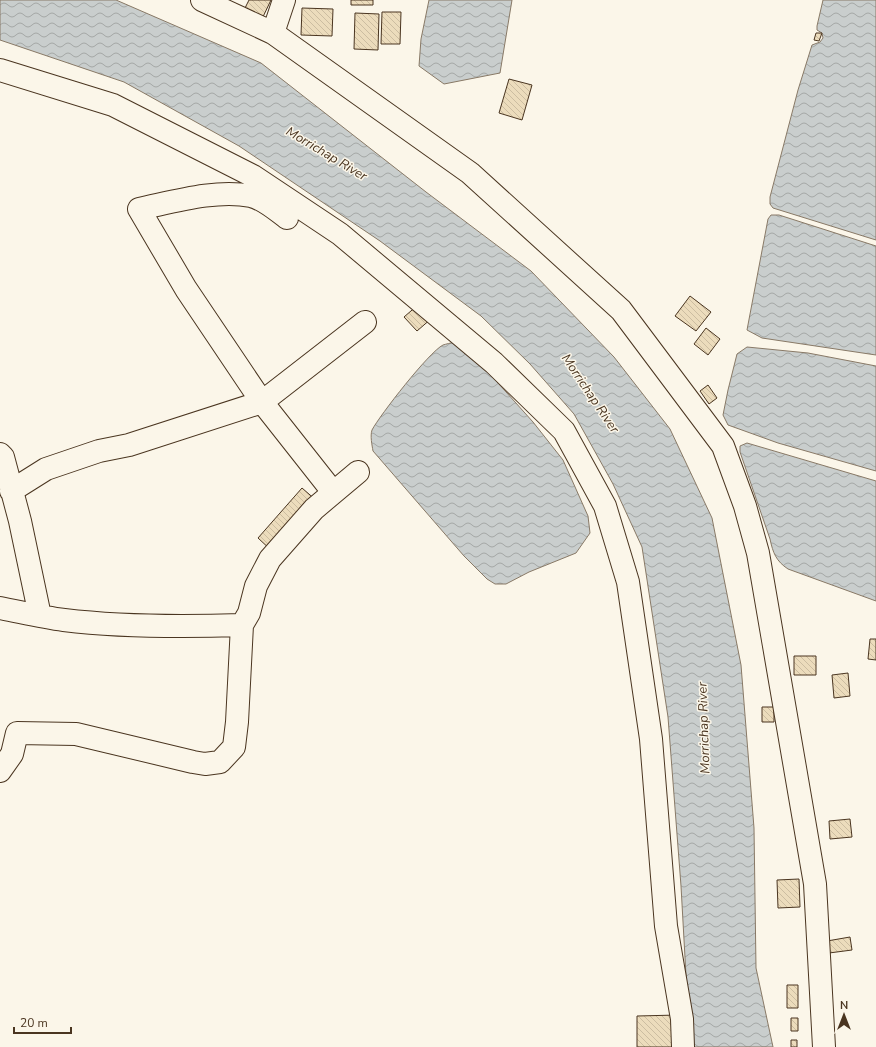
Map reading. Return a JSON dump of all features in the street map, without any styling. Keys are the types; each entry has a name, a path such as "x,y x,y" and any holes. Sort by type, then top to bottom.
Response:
{"street":[{"path":"202,0 273,34 470,173 621,310 723,446 745,506 758,553 815,884 824,1047"},
{"path":"273,34 284,0"},
{"path":"0,70 113,105 253,176 340,234 494,363 564,431 605,506 628,582 651,739 666,926 682,1019 683,1047"},
{"path":"287,218 271,206 251,196 214,194 139,209 186,289 262,402 334,492"},
{"path":"11,491 46,469 99,451 129,445 262,402 365,322"},
{"path":"0,454 20,521 40,616"},
{"path":"0,771 12,754 17,733 76,734 193,762 205,764 220,762 234,747 237,722 242,625 249,613 256,586 270,559 314,509 358,472"},
{"path":"0,608 63,620 186,627 242,625"}],"water":[{"name":"Morrichap River","path":"0,0 116,0 261,63 426,192 531,271 614,357 670,429 712,518 741,665 754,828 756,968 773,1047 690,1047 681,886 668,717 642,547 613,484 574,414 530,364 481,316 380,241 239,146 124,82 0,40"},
{"path":"429,0 512,0 500,73 444,84 419,66 421,39"},
{"path":"823,0 876,0 876,240 773,208 770,204 770,197 798,90 812,45 820,42 823,38 822,33 817,30 817,26"},
{"path":"771,215 779,215 876,246 876,355 762,338 747,330 768,219"},
{"path":"455,342 471,353 533,422 563,460 588,516 590,533 576,553 529,572 506,584 495,584 487,579 464,556 373,451 371,432 394,398 416,371 436,350 443,345"},
{"path":"747,347 808,353 876,366 876,471 778,443 728,425 723,415 728,390 737,354"},
{"path":"747,443 876,481 876,601 788,569 778,560 772,548 740,452 740,446"}],"building":[{"path":"249,0 271,0 261,21 243,12"},
{"path":"351,0 373,0 373,5 351,5"},
{"path":"302,8 333,9 332,36 301,35"},
{"path":"382,12 401,12 400,44 381,44"},
{"path":"355,13 379,14 378,50 354,49"},
{"path":"816,33 822,33 819,41 814,40"},
{"path":"509,79 532,85 522,120 499,113"},
{"path":"690,296 711,312 696,331 675,316"},
{"path":"419,304 432,318 417,331 404,317"},
{"path":"706,328 720,339 708,355 694,344"},
{"path":"708,385 717,398 709,404 700,391"},
{"path":"302,488 317,501 272,551 258,538"},
{"path":"870,639 876,639 876,660 868,659"},
{"path":"794,656 816,656 816,675 794,675"},
{"path":"848,673 850,696 834,698 832,675"},
{"path":"762,707 774,707 774,722 762,722"},
{"path":"850,819 852,837 830,839 829,821"},
{"path":"799,879 800,907 778,908 777,880"},
{"path":"850,937 852,950 829,953 827,941"},
{"path":"787,985 798,985 798,1008 787,1008"},
{"path":"678,1015 678,1047 637,1047 637,1016"},
{"path":"791,1018 798,1018 798,1031 791,1031"},
{"path":"791,1040 797,1040 797,1047 791,1047"}]}
